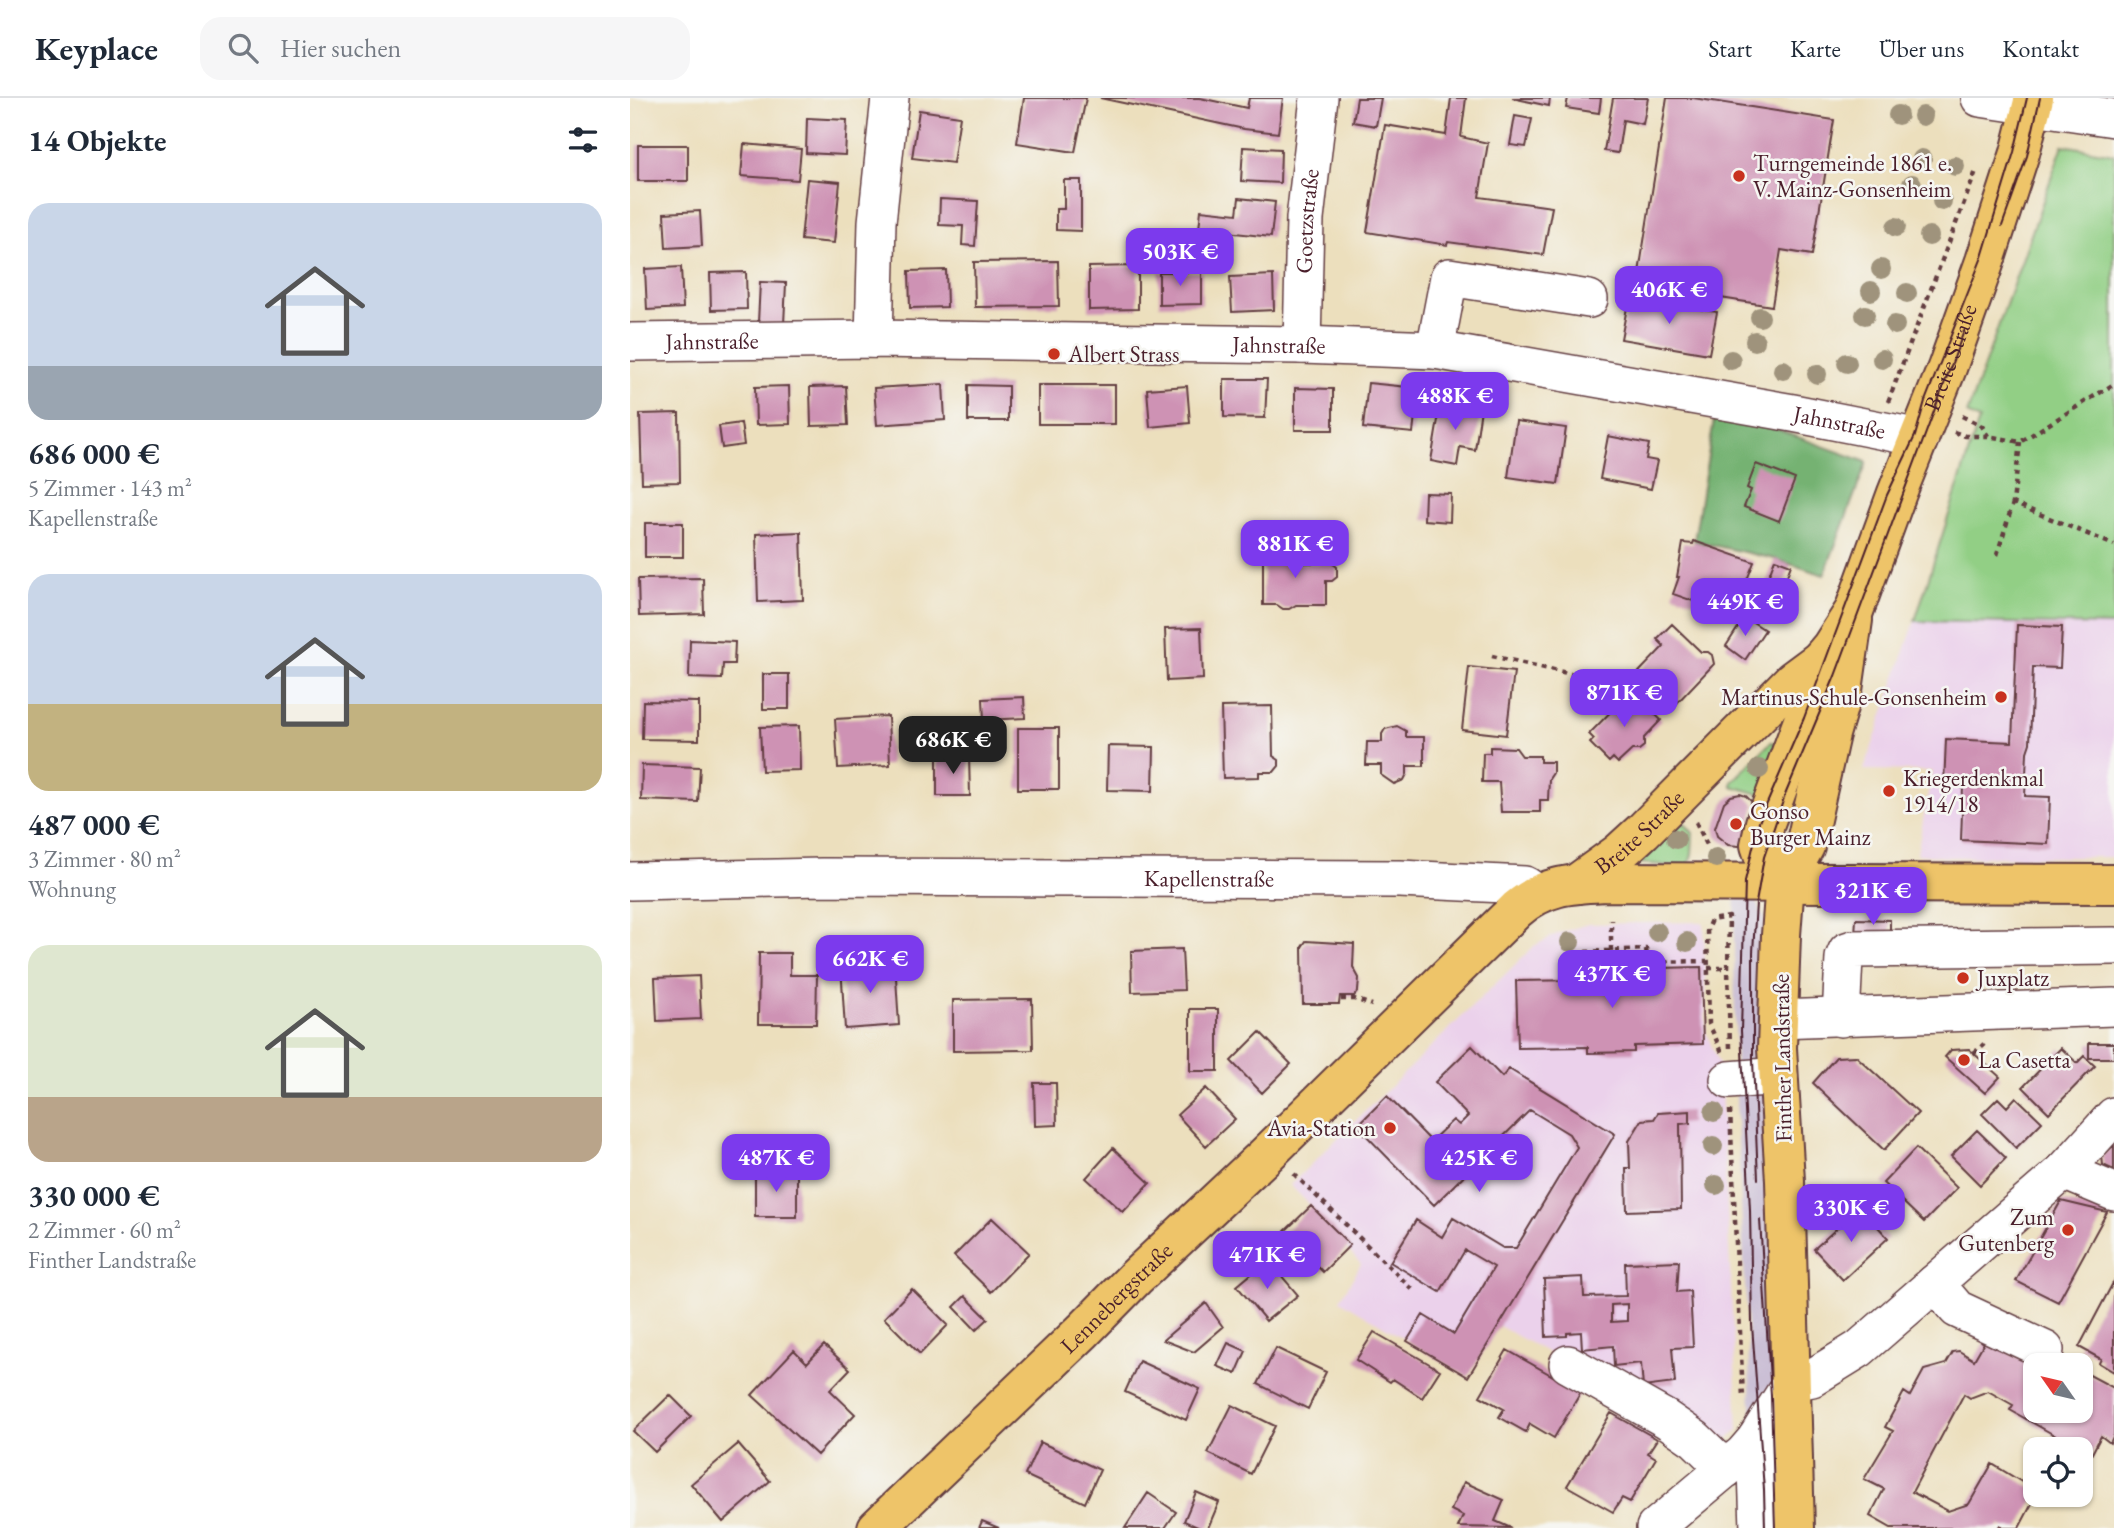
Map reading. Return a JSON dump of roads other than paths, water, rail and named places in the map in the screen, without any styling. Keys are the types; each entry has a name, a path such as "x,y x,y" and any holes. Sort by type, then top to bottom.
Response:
{"main road":[{"name":"Breite Straße","path":"1820,660 1804,718 1765,823 1760,845 1764,857 1785,882 1805,846 1830,734 1843,690 1854,611 1985,261 2033,103"},
{"name":"Breite Straße","path":"1576,884 1619,853 1643,831 1793,680 1820,660 1854,611"},
{"path":"1820,660 1835,676 1843,690"},
{"name":"Finther Landstraße","path":"1785,882 1778,1019 1795,1528"},
{"path":"1538,894 1576,884 2114,884"},
{"name":"Lennebergstraße","path":"877,1528 1266,1155 1517,909 1538,894"}],"street":[{"path":"874,339 877,222 890,98"},
{"name":"Goetzstraße","path":"1302,345 1305,219 1319,98"},
{"path":"1980,98 2033,103 2114,118"},
{"path":"1435,350 1448,277 1589,299"},
{"name":"Jahnstraße","path":"630,342 874,339 1302,345 1435,350 1920,438"},
{"name":"Kapellenstraße","path":"630,881 822,877 1400,879 1525,885 1538,894"},
{"path":"1841,1018 1843,958 1847,951 1853,949 2114,946"},
{"path":"1778,1019 2114,1007"},
{"path":"1729,1072 1779,1076"},
{"path":"1655,1528 1743,1454 1756,1439 1792,1382 1812,1377 1859,1349 2064,1171 2114,1116"},
{"path":"2064,1171 2114,1192"},
{"path":"1935,1283 1957,1309 2045,1350"},
{"path":"1568,1364 1666,1419 1695,1439 1726,1468"},
{"path":"1756,1439 1759,1528"}],"tram line":[{"path":"1765,1528 1752,1325 1750,1210 1741,1031 1745,881 1759,822 1804,718 1887,495 1915,436 1925,401 1982,257 2014,152 2027,98"},
{"path":"2002,226 2027,156 2040,98"},
{"path":"1758,1179 1753,1060 1753,952 1756,903 1764,857 1785,795 1835,676 1964,331"},
{"path":"1760,1220 1771,1396 1775,1528"}],"place":[{"name":"Turngemeinde 1861 e. V. Mainz-Gonsenheim","path":"1739,176"},
{"name":"Albert Strass","path":"1054,354"},
{"name":"Martinus-Schule-Gonsenheim","path":"2001,697"},
{"name":"Kriegerdenkmal 1914/18","path":"1889,791"},
{"name":"Gonso Burger Mainz","path":"1736,824"},
{"name":"Juxplatz","path":"1963,978"},
{"name":"La Casetta","path":"1964,1060"},
{"name":"Avia-Station","path":"1390,1128"},
{"name":"Zum Gutenberg","path":"2068,1230"}]}
